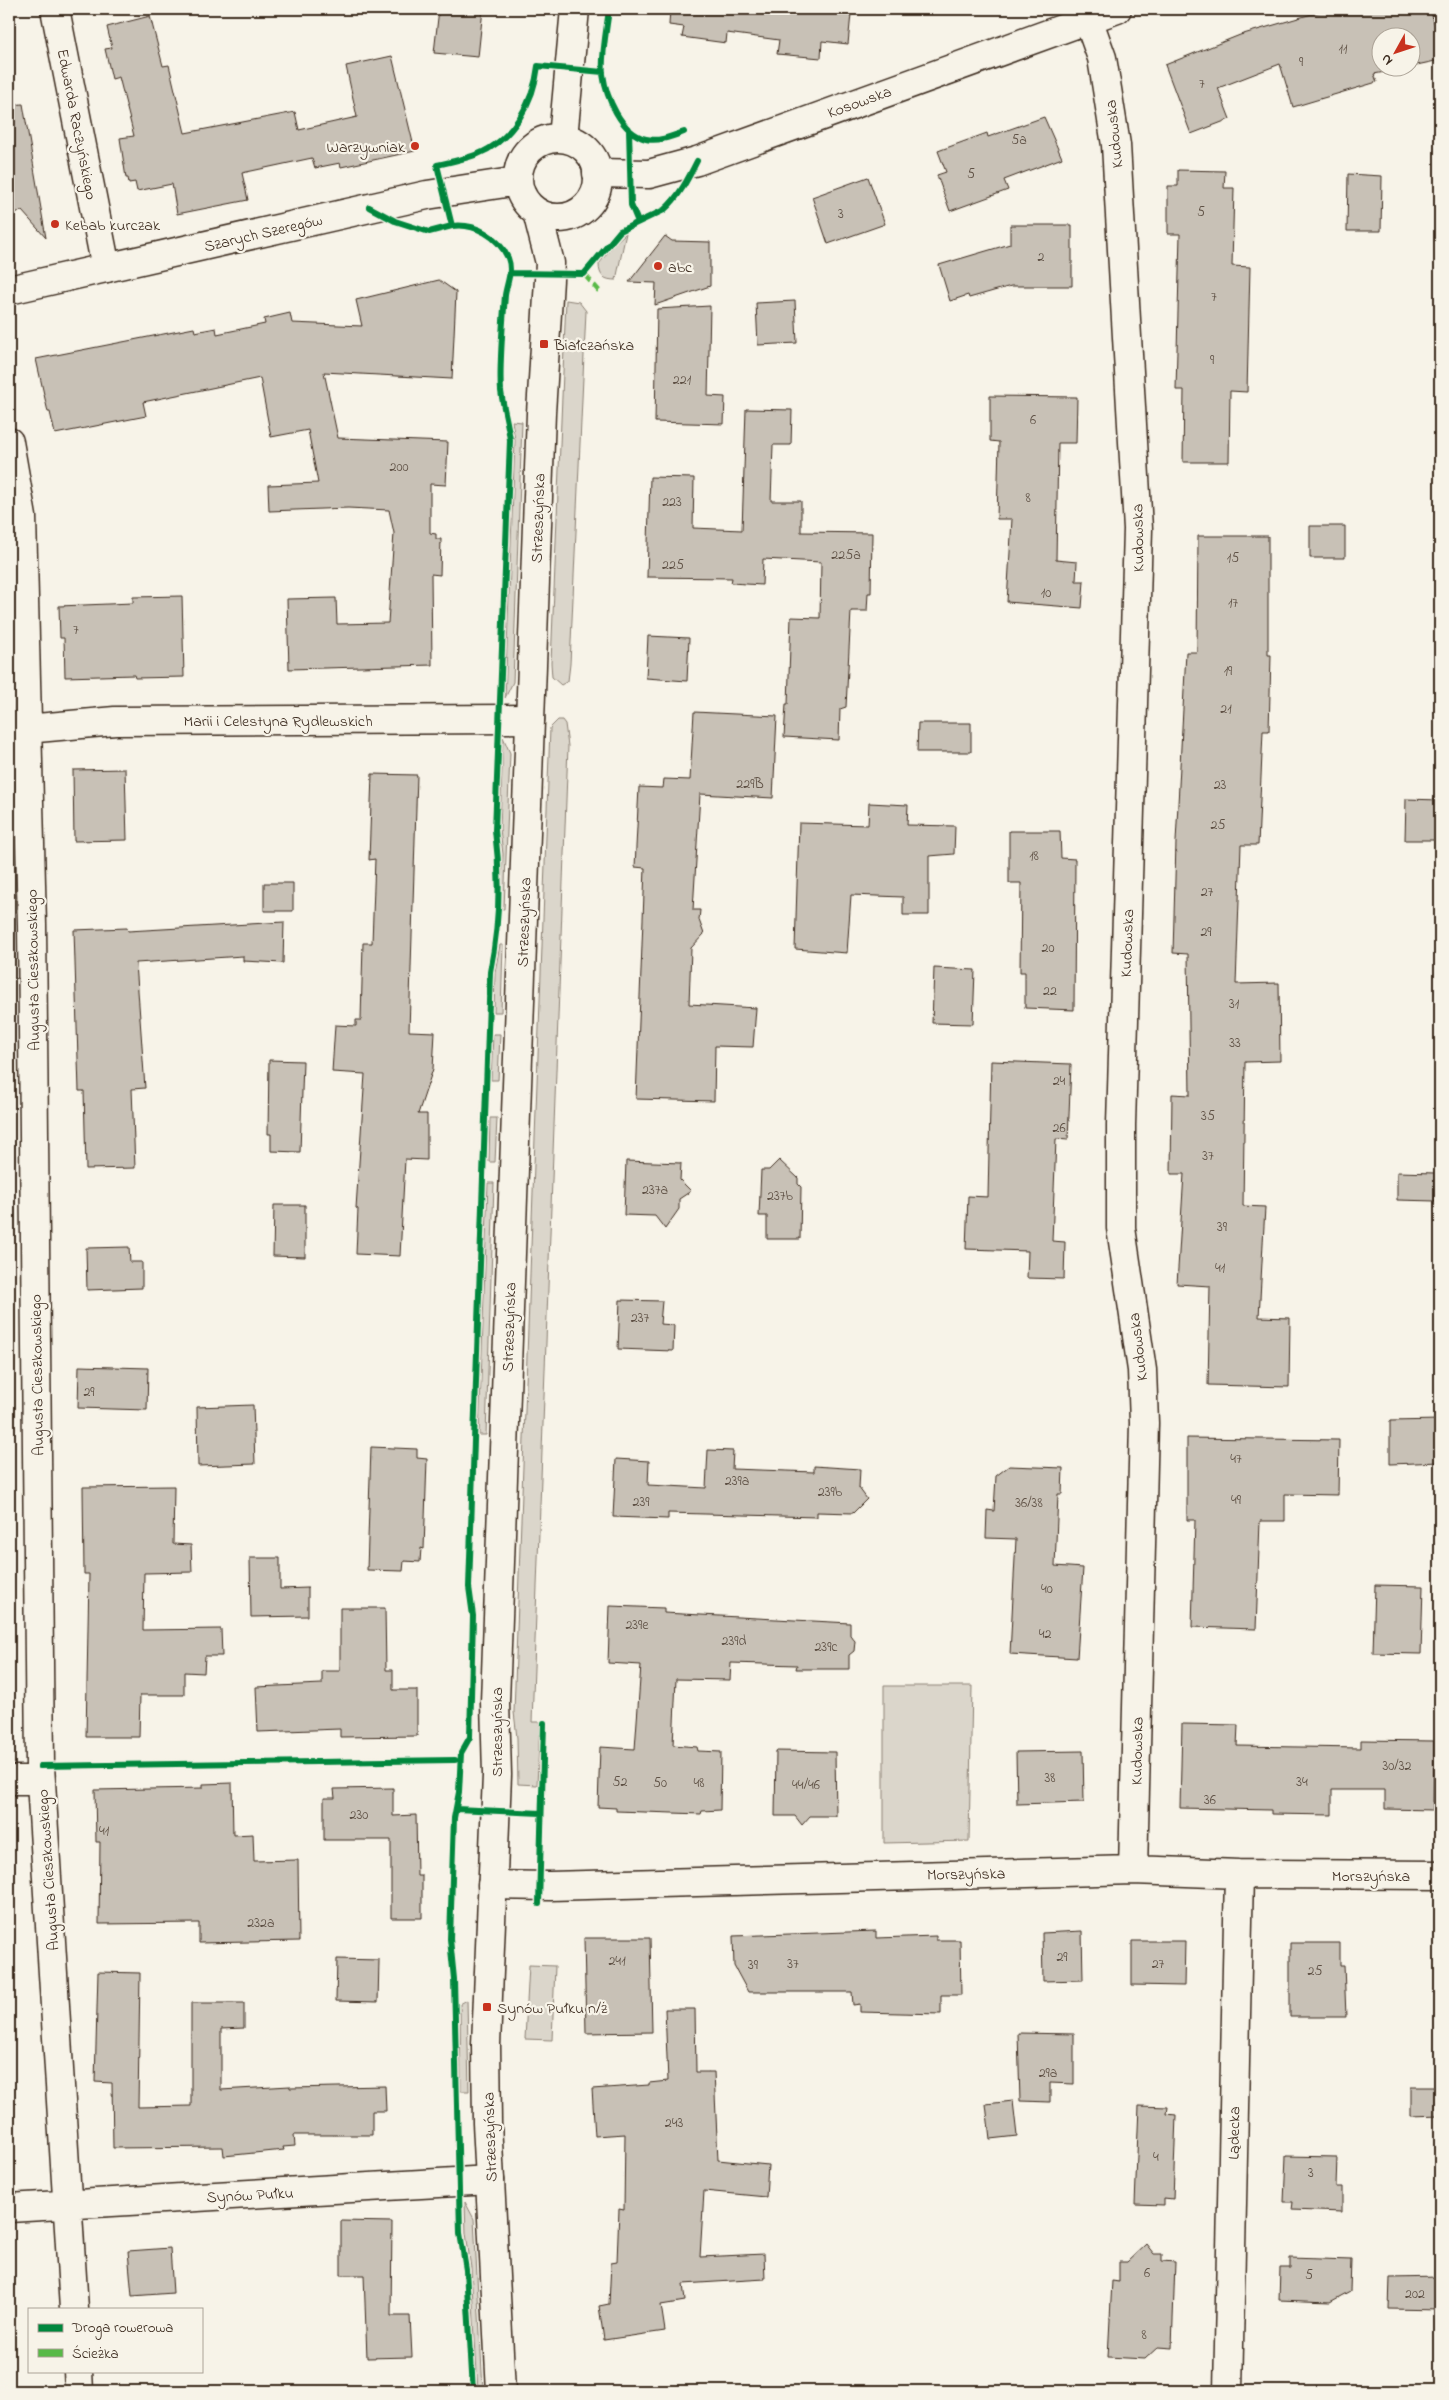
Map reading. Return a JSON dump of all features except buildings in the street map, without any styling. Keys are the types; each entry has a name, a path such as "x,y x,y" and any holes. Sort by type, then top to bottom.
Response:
{"street":[{"name":"Edwarda Raczyńskiego","path":"56,9 106,268"},
{"path":"563,138 575,9"},
{"name":"Kosowska","path":"598,173 648,174 689,164 1117,9"},
{"name":"Kudowska","path":"1088,19 1102,58 1116,145 1138,529 1121,1125 1122,1228 1142,1370 1144,1423 1133,1870"},
{"path":"563,138 575,142 586,150 595,164 598,173 594,194 581,210 559,218 537,212 523,198 518,181 524,158 531,148 548,139 563,138"},
{"name":"Szarych Szeregów","path":"9,290 426,195 518,181"},
{"name":"Strzeszyńska","path":"550,263 581,210"},
{"name":"Strzeszyńska","path":"502,2391 490,2180 486,2045 497,1776 495,1692 544,344 550,263 537,212"},
{"name":"Augusta Cieszkowskiego","path":"9,442 22,517 32,925 41,1780 74,2308"},
{"name":"Marii i Celestyna Rydlewskich","path":"26,729 115,721 530,719"},
{"path":"9,1780 41,1780"},
{"name":"Morszyńska","path":"492,1885 550,1886 1133,1870 1239,1874 1440,1875"},
{"name":"Lądecka","path":"1228,2391 1239,1874"},
{"name":"Synów Pułku","path":"9,2208 490,2180"},
{"path":"78,2372 79,2391"}],"shaded area":[{"path":"626,233 616,280 603,277 599,264 615,243"},
{"path":"566,300 579,302 586,311 570,664 568,681 561,685 552,677 551,663"},
{"path":"512,421 522,422 513,682 505,698 515,440"},
{"path":"558,720 562,720 565,724 568,746 532,1722 540,1722 537,1785 518,1784 517,1738 514,1712 550,728"},
{"path":"503,737 510,753 504,909 501,909 503,854 500,829"},
{"path":"500,945 503,945 501,1012 494,1012 495,972"},
{"path":"493,1034 500,1034 498,1080 491,1080"},
{"path":"490,1118 497,1118 495,1162 489,1162"},
{"path":"488,1183 494,1183 486,1435 479,1435"},
{"path":"884,1686 972,1686 969,1841 884,1843"},
{"path":"529,1965 555,1966 552,2040 525,2039"},
{"path":"467,2000 469,2091 461,2091 460,2004"},
{"path":"465,2202 474,2219 483,2391 478,2391"}],"marked path":[{"path":"584,274 599,291"}],"cycle path":[{"path":"609,9 603,50 603,74 607,93 616,113 629,130 646,139 661,139 684,132"},
{"path":"473,2391 466,2270 460,2233 454,1979 450,1939 454,1818 459,1792 461,1753 470,1737 473,1616 469,1587 490,972 498,901 498,865 495,830 510,440 501,391 500,369 505,295 510,267 504,250 492,237 477,229 452,226 437,165 478,154 502,139 520,118 526,106 532,93 538,66 603,72"},
{"path":"629,129 631,205 638,222"},
{"path":"511,273 584,274 620,231 664,210 683,187 697,161"},
{"path":"369,207 395,221 429,232 452,226"},
{"path":"539,1904 544,1723"},
{"path":"40,1766 455,1760"},
{"path":"456,1809 541,1813"}],"place":[{"name":"Warzywniak","path":"415,146"},
{"name":"Kebab kurczak","path":"55,224"},
{"name":"abc","path":"658,266"},
{"name":"Białczańska","path":"544,344"},
{"name":"Synów Pułku n/ż","path":"487,2007"}]}
